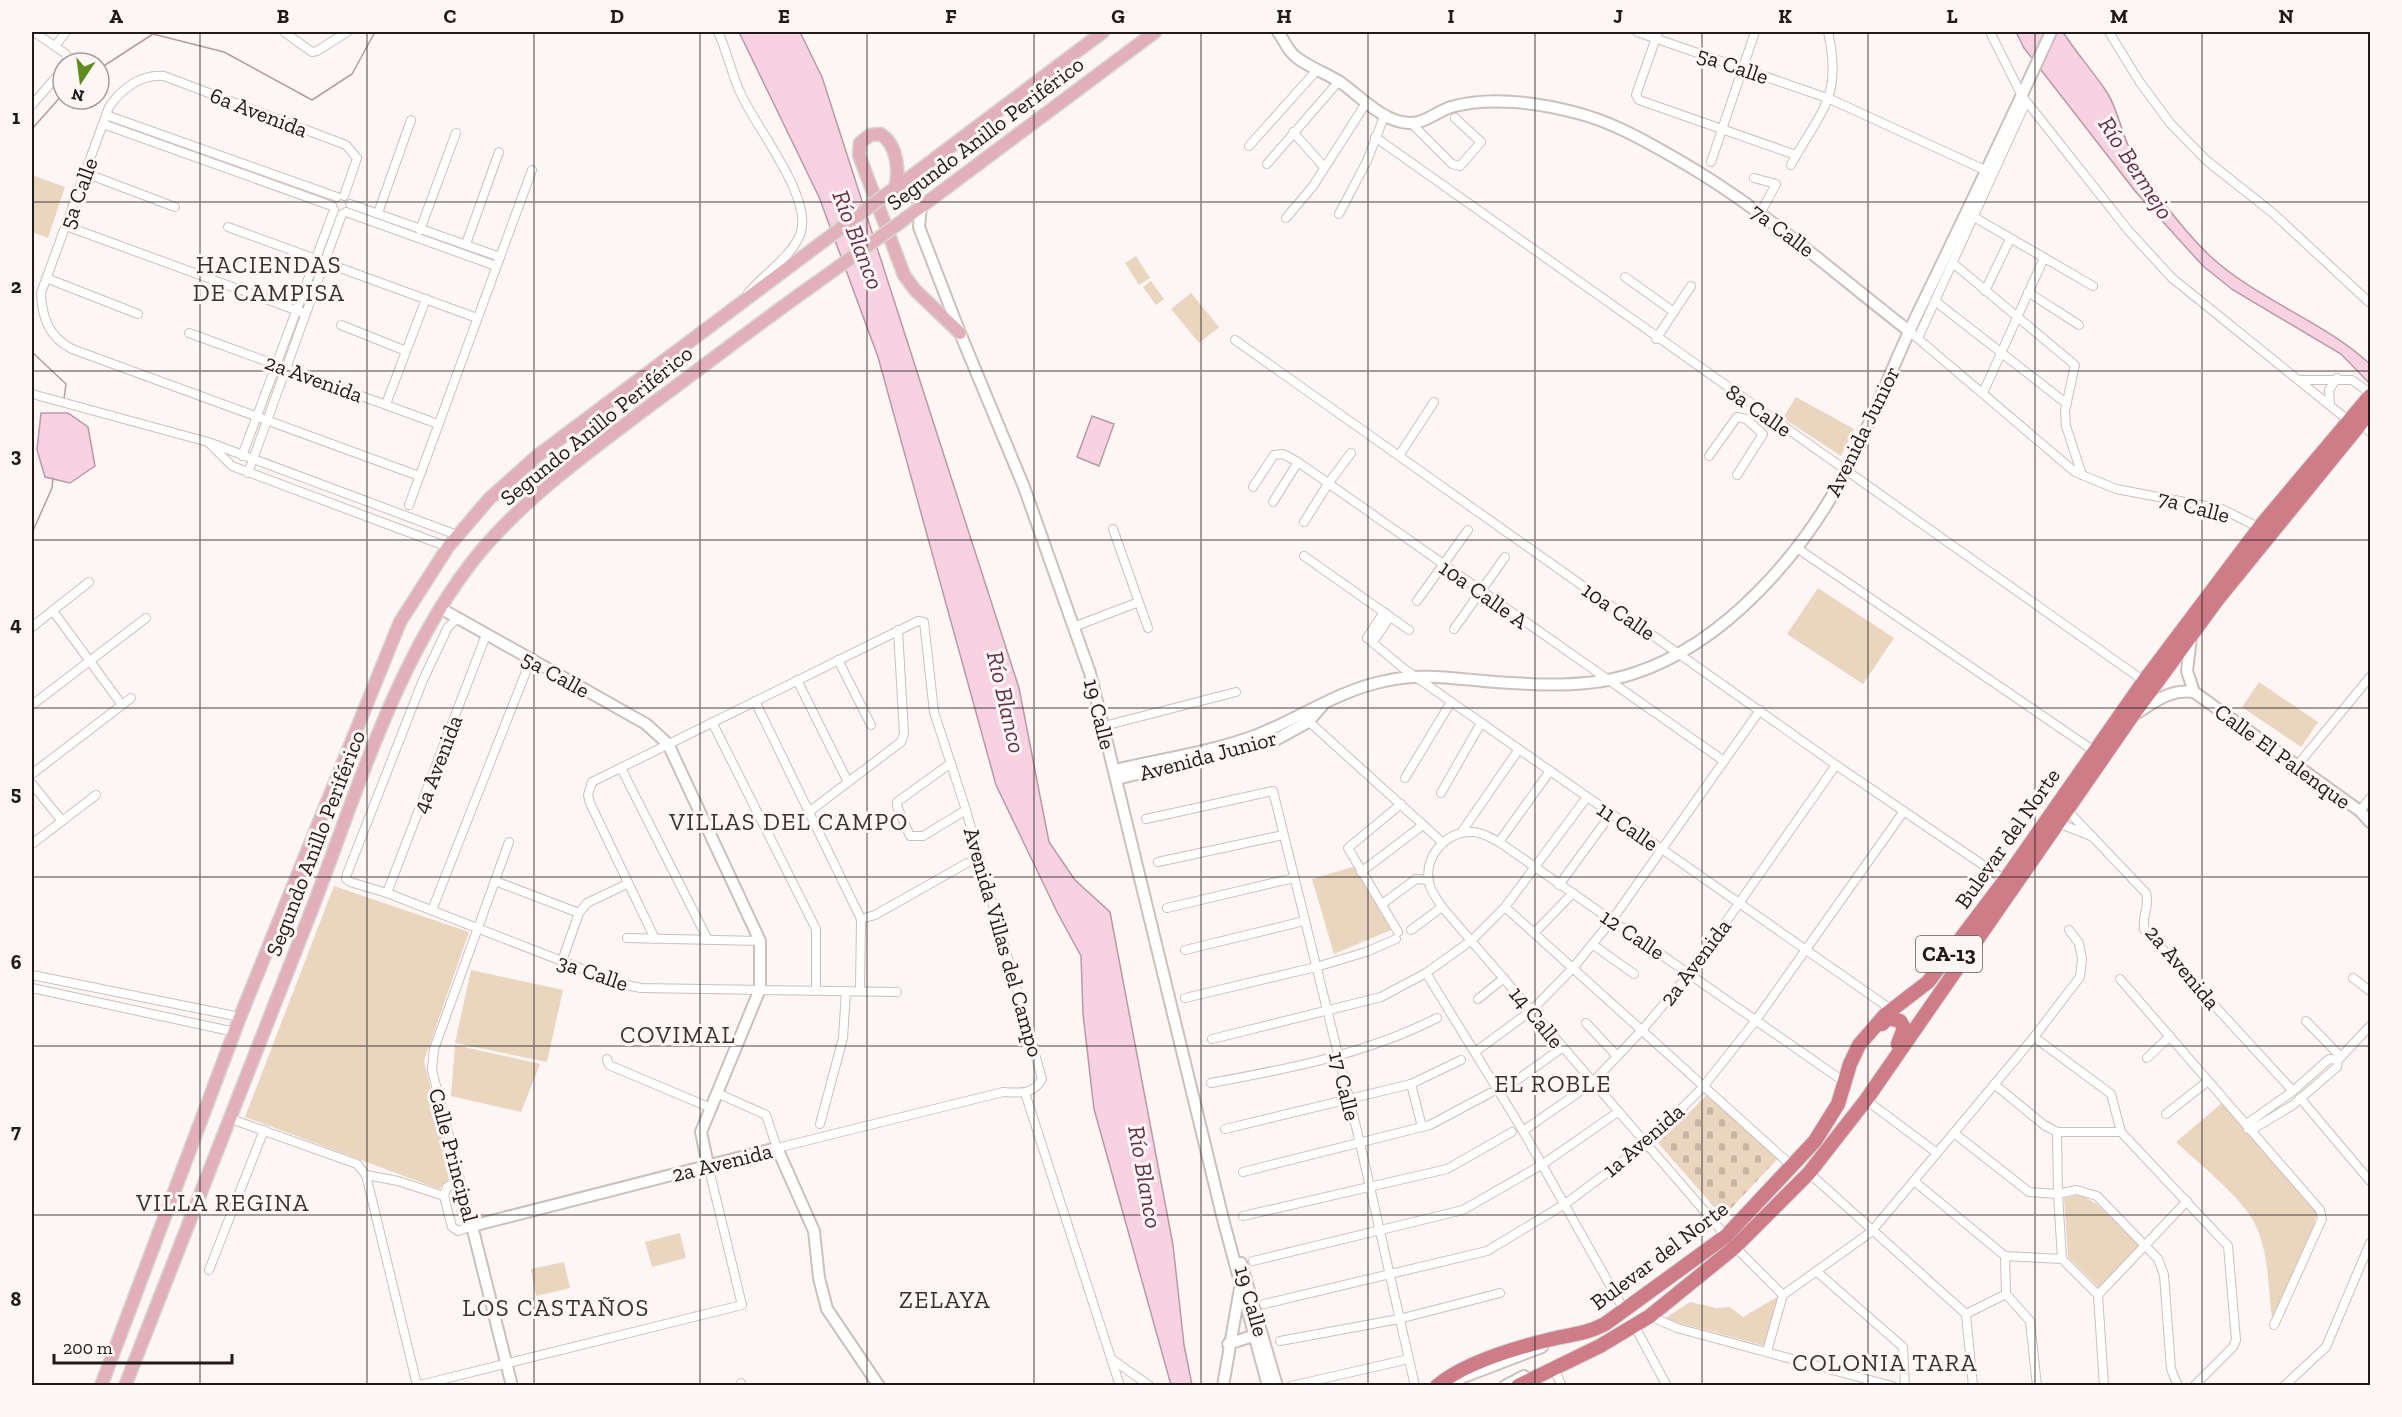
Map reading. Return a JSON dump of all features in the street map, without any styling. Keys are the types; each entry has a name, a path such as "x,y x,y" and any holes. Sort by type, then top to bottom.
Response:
{"highway":[{"name":"Bulevar del Norte","path":"1437,1386 1457,1373 1514,1350 1553,1339 1588,1333 1624,1310 1725,1236 1792,1166 1815,1141 1838,1104 1850,1064 1859,1045 1892,1010 1928,982 2005,880 2144,681 2260,528 2366,411"},
{"name":"Bulevar del Norte","path":"1518,1386 1600,1346 1650,1316 1735,1247 1809,1173 1866,1100 2132,716 2191,636 2366,411"},
{"path":"1716,1264 1813,1165 1853,1113 1893,1056 1904,1033 1904,1028 1897,1019 1888,1018 1882,1022 1864,1048 1844,1101 1826,1130 1815,1141"}],"main road":[{"name":"Segundo Anillo Periférico","path":"101,1386 240,1017 400,622 447,547 489,499 537,456 1103,32"},
{"name":"Segundo Anillo Periférico","path":"125,1386 231,1119 361,775 424,635 440,608 482,550 517,512 550,483 1155,32"},
{"path":"1278,32 1292,53 1314,73 1336,85 1363,106 1401,122 1411,123"},
{"name":"Avenida Junior","path":"1116,774 1257,746 1276,740 1324,703 1367,685 1414,676 1560,684 1608,680 1633,674 1679,653 1728,618 1766,584 1797,548 1846,471 1914,335 1987,171 2025,95 2051,32"},
{"name":"7a Calle","path":"1411,123 1450,107 1469,103 1544,106 1579,113 1649,143 1761,212 1914,335"},
{"path":"894,189 898,176 890,142 880,134 870,135 860,143 860,160 904,275 915,290 960,333"},
{"path":"895,157 910,165 933,159"},
{"name":"19 Calle","path":"921,206 919,227 1024,487 1076,626 1116,774 1240,1284 1277,1386"},
{"path":"899,222 919,227"},
{"name":"5a Calle","path":"440,608 646,724 668,744"},
{"name":"Calle El Palenque","path":"2191,636 2187,671 2194,692"},
{"name":"Calle El Palenque","path":"2132,716 2167,694 2178,690 2194,692 2360,811 2370,822"},
{"path":"668,744 760,941 760,989 700,1137 708,1165"},
{"path":"350,750 358,757 370,757"},
{"path":"342,768 353,768 361,775"},
{"path":"777,1148 814,1231 819,1278 827,1309 879,1386"},
{"name":"2a Avenida","path":"472,1226 777,1148"},
{"name":"19 Calle","path":"1223,1218 1237,1249 1268,1386"},
{"name":"Calle Principal","path":"472,1226 512,1386"},
{"path":"1223,1386 1228,1344 1240,1284"},
{"path":"1445,1386 1544,1346 1588,1333"},
{"path":"1228,1344 1258,1334"},
{"path":"1505,1386 1542,1367 1600,1346"}],"street":[{"path":"34,32 62,51"},
{"path":"55,46 66,32"},
{"path":"284,32 312,52 347,32"},
{"path":"718,32 740,92 762,136 790,179 804,219 794,247 758,281 736,308"},
{"name":"5a Calle","path":"1637,32 1657,35 1830,99 1987,171"},
{"path":"1711,162 1755,32"},
{"path":"1791,165 1830,99 1834,64 1828,32"},
{"path":"1990,32 2025,95 2128,230 2172,278 2330,404 2366,411"},
{"path":"2109,32 2139,81 2170,123 2206,160 2274,214 2370,303"},
{"path":"1657,35 1636,95 1639,100 1796,155"},
{"path":"1249,146 1314,73"},
{"name":"5a Calle","path":"164,76 147,77 126,87 116,97 106,115 41,293 45,322 58,340 72,349 257,417"},
{"name":"6a Avenida","path":"164,76 346,145 357,158 340,197"},
{"path":"32,105 35,96 51,81"},
{"path":"1267,164 1336,85"},
{"path":"1914,335 1954,264 2025,95"},
{"path":"1286,218 1324,167 1363,106"},
{"path":"1339,214 1367,161 1385,114"},
{"path":"106,115 252,178 496,266"},
{"path":"1411,123 1452,164 1461,166 1481,142 1455,118"},
{"path":"378,213 411,120"},
{"path":"103,124 340,197 350,204 500,257"},
{"path":"1293,132 1324,167"},
{"path":"418,237 456,133"},
{"name":"8a Calle","path":"1375,137 1656,339 2144,681"},
{"path":"466,244 499,152"},
{"path":"252,178 255,169"},
{"path":"409,505 532,170"},
{"path":"85,173 175,207"},
{"path":"1754,178 1776,184 1761,212"},
{"path":"242,456 297,310 320,261 339,211 340,197"},
{"path":"339,211 350,204"},
{"path":"1974,217 2093,286"},
{"path":"66,226 305,313"},
{"path":"228,226 477,318"},
{"path":"1985,291 2010,239"},
{"path":"1983,393 2044,258"},
{"path":"248,472 305,313 320,261"},
{"path":"1954,264 2072,361 2076,368 2067,404 2066,426 2082,475"},
{"path":"1625,277 1674,312"},
{"path":"46,278 138,314"},
{"path":"1656,339 1691,286"},
{"path":"2028,292 2079,325"},
{"path":"386,404 426,299"},
{"path":"1935,301 2067,404"},
{"path":"340,325 406,351"},
{"name":"2a Avenida","path":"189,333 438,424"},
{"name":"7a Calle","path":"1914,335 2082,475 2116,489 2222,509 2260,528"},
{"name":"10a Calle","path":"1235,340 1400,454 1836,765 2005,880"},
{"path":"2298,380 2337,378 2352,380 2366,411"},
{"path":"2330,404 2329,390 2337,378"},
{"path":"32,394 208,442 457,535"},
{"path":"1400,454 1434,402"},
{"path":"1757,427 1766,415"},
{"path":"257,417 419,476"},
{"path":"1710,456 1737,417 1746,419 1762,432 1762,438 1737,475"},
{"path":"208,442 224,461 248,472 447,547"},
{"path":"1304,522 1351,453"},
{"name":"10a Calle A","path":"1253,487 1274,455 1283,454 1298,462 1724,760"},
{"path":"1273,502 1298,462"},
{"path":"402,529 407,517"},
{"path":"1113,529 1148,628"},
{"path":"1417,601 1468,530"},
{"path":"1797,548 2094,751"},
{"path":"1304,556 1409,630"},
{"path":"1454,629 1505,557"},
{"path":"32,627 89,582"},
{"path":"1076,626 1139,602"},
{"path":"53,610 122,705"},
{"name":"11 Calle","path":"1387,615 1370,640 1414,676 1892,1010"},
{"path":"32,705 146,618"},
{"name":"3a Calle","path":"458,618 448,627 423,680 346,879 621,984 641,988 897,992"},
{"name":"Avenida Villas del Campo","path":"898,630 918,621 925,626 934,712 966,810 1041,1071 1042,1079 1039,1085 1026,1093 1120,1386"},
{"path":"655,939 590,803 589,787 592,782 797,680 839,662 898,630 904,735 901,742 810,811"},
{"name":"4a Avenida","path":"387,893 486,635"},
{"path":"432,910 531,659"},
{"path":"839,662 871,725"},
{"path":"2296,767 2370,677"},
{"path":"797,680 848,782"},
{"path":"1104,726 1236,692"},
{"path":"32,774 131,698"},
{"path":"755,701 861,919 860,991"},
{"path":"1405,778 1451,702"},
{"path":"1475,1052 1532,1010 1573,968 1612,920 1760,710"},
{"path":"1304,718 1442,842"},
{"path":"712,722 816,929 816,990"},
{"path":"1441,793 1481,723"},
{"path":"1382,904 1416,879 1428,880 1432,859 1442,842 1461,833 1519,749"},
{"path":"951,763 897,802 897,806 910,836 915,837 922,836 966,810"},
{"name":"2a Avenida","path":"1523,1131 1592,1083 1643,1029 1690,973 1836,765"},
{"path":"621,768 708,940"},
{"path":"1499,842 1550,771"},
{"path":"32,784 62,821"},
{"name":"17 Calle","path":"1146,819 1269,790 1273,791 1360,1143 1416,1386"},
{"path":"32,844 96,795"},
{"path":"1212,1039 1381,997 1426,973 1472,940 1505,907 1587,796"},
{"path":"2360,811 2370,798"},
{"path":"1185,998 1316,967 1366,952 1397,936 1382,904 1348,850 1349,845 1401,804"},
{"name":"2a Avenida","path":"2067,810 2146,893 2149,903 2142,919 2144,929 2293,1091 2299,1091 2300,1098 2370,1181"},
{"name":"1a Avenida","path":"1264,1304 1487,1251 1565,1204 1647,1143 1703,1087 1756,1020 1904,811"},
{"path":"1559,885 1611,814"},
{"name":"2a Avenida","path":"2058,823 2095,838"},
{"path":"1361,872 1423,825"},
{"name":"12 Calle","path":"1461,833 1473,831 1499,842 1846,1083"},
{"path":"1158,862 1283,835"},
{"path":"479,928 509,842"},
{"path":"861,919 875,915 967,863"},
{"path":"1167,908 1294,878"},
{"name":"14 Calle","path":"1428,880 1442,907 1725,1236"},
{"path":"495,881 579,913"},
{"path":"562,961 579,913 587,903 627,884"},
{"path":"1534,933 1573,893"},
{"path":"1411,930 1442,907"},
{"path":"1505,907 1643,1029 1703,1087 1792,1166"},
{"path":"1185,950 1305,921"},
{"name":"Calle Principal","path":"472,1226 432,1061 434,1049 479,928"},
{"path":"1767,1351 1783,1295 1871,1232 2034,1037 2080,976 2082,959 2079,944 2069,930"},
{"path":"627,938 760,941"},
{"path":"1592,944 1634,974"},
{"path":"1426,973 1543,1164 1624,1310"},
{"path":"32,975 240,1017"},
{"path":"42,977 35,989 235,1032"},
{"path":"1478,999 1504,978"},
{"path":"2353,978 2370,991"},
{"path":"2120,979 2322,1214 2274,1325"},
{"path":"820,1124 843,1038 846,991"},
{"path":"1211,1083 1338,1056 1391,1040 1437,1018"},
{"path":"2306,1022 2339,1059"},
{"path":"1586,1023 1617,1056"},
{"path":"2248,1129 2253,1129 2300,1098 2337,1066 2339,1059 2370,1026"},
{"path":"2147,1058 2170,1036"},
{"path":"2034,1037 2111,1094 2121,1132 2228,1246 2236,1340 2233,1347 2194,1386"},
{"path":"1500,1092 1562,1048"},
{"path":"607,1059 609,1065 711,1108"},
{"path":"2248,1129 2248,1123 2293,1091 2329,1059 2339,1059"},
{"path":"1225,1129 1410,1084 1461,1060"},
{"path":"2166,1114 2208,1081"},
{"path":"1410,1084 1422,1127"},
{"path":"1994,1084 2044,1125 2057,1132 2121,1132"},
{"name":"2a Avenida","path":"777,1148 1003,1092 1026,1093"},
{"path":"1243,1172 1422,1127 1490,1093"},
{"path":"717,1094 766,1115 777,1148"},
{"path":"1866,1100 1937,1153"},
{"path":"1253,1261 1463,1210 1543,1164 1618,1112"},
{"path":"231,1119 357,1164 364,1172 416,1385 742,1305 708,1165"},
{"path":"209,1270 264,1130"},
{"path":"1243,1216 1447,1169 1512,1132"},
{"path":"2057,1132 2062,1258 2098,1295 2104,1386"},
{"path":"1954,1133 2029,1192 2058,1194 2076,1190 2097,1196 2146,1246 2162,1265 2170,1369 2178,1386"},
{"path":"364,1172 444,1196"},
{"path":"1809,1173 1871,1232 1966,1314 1973,1386"},
{"path":"460,1180 447,1187 444,1196 453,1227 458,1231 472,1226"},
{"path":"1914,1181 2005,1256 2062,1258"},
{"path":"2098,1295 2187,1201"},
{"path":"2284,1386 2326,1347 2370,1243"},
{"path":"1735,1247 1783,1295"},
{"path":"2005,1256 2006,1294 2030,1321 2037,1386"},
{"path":"1816,1271 1903,1347 1905,1386"},
{"path":"1280,1341 1399,1319 1500,1293"},
{"path":"1966,1314 2006,1294"},
{"path":"1650,1316 1665,1325 1892,1386"},
{"path":"1634,1325 1667,1386"},
{"path":"1291,1386 1409,1359"},
{"path":"1113,1360 1137,1383 1150,1386"},
{"path":"1554,1369 1562,1386"}],"green space":[{"path":"32,175 65,187 48,238 32,232"},
{"path":"1136,256 1150,278 1139,285 1125,263"},
{"path":"1151,281 1164,299 1156,305 1143,287"},
{"path":"1191,293 1219,327 1199,343 1171,309"},
{"path":"1796,397 1854,429 1841,456 1783,418"},
{"path":"1818,588 1894,638 1863,684 1787,634"},
{"path":"2259,682 2318,722 2301,747 2242,707"},
{"path":"1356,866 1391,930 1334,954 1312,879"},
{"path":"334,886 469,932 424,1061 453,1176 439,1189 245,1117"},
{"path":"471,970 563,990 547,1062 455,1043"},
{"path":"455,1045 540,1064 521,1112 451,1096"},
{"path":"1711,1091 1782,1154 1723,1217 1658,1143"},
{"path":"2222,1103 2316,1212 2315,1223 2272,1319 2263,1245 2254,1222 2230,1191 2176,1142"},
{"path":"2080,1195 2097,1204 2140,1246 2099,1288 2068,1257 2064,1198"},
{"path":"680,1233 686,1258 652,1267 645,1242"},
{"path":"564,1262 570,1288 536,1296 531,1269"},
{"path":"1781,1295 1766,1346 1664,1319 1690,1302 1716,1308 1730,1307 1743,1317"}],"water":[{"name":"Río Blanco","path":"739,32 800,32 822,77 1019,688 1049,842 1075,880 1110,912 1173,1245 1184,1345 1192,1385 1171,1385 1094,1109 1083,1014 1081,956 1057,912 996,785 878,357 819,197"},
{"name":"Río Bermejo","path":"2016,32 2063,32 2108,94 2128,145 2143,173 2187,232 2228,271 2268,298 2331,335 2370,364 2370,384 2341,354 2233,290 2203,266 2135,191 2024,48"},
{"path":"41,413 68,413 88,427 95,466 70,483 45,477 37,450"},
{"path":"1092,416 1114,424 1099,466 1077,457"}],"waterway":[{"path":"111,61 153,34 224,52 312,100 352,74 375,32"},
{"path":"32,129 51,108"},
{"path":"32,352 66,384 64,399"},
{"path":"32,533 52,488 53,478"}],"district":[{"name":"HACIENDAS DE CAMPISA","path":"269,279"},
{"name":"VILLAS DEL CAMPO","path":"789,822"},
{"name":"COVIMAL","path":"678,1035"},
{"name":"EL ROBLE","path":"1553,1084"},
{"name":"VILLA REGINA","path":"223,1203"},
{"name":"ZELAYA","path":"945,1300"},
{"name":"LOS CASTAÑOS","path":"556,1308"},
{"name":"COLONIA TARA","path":"1885,1363"}]}
